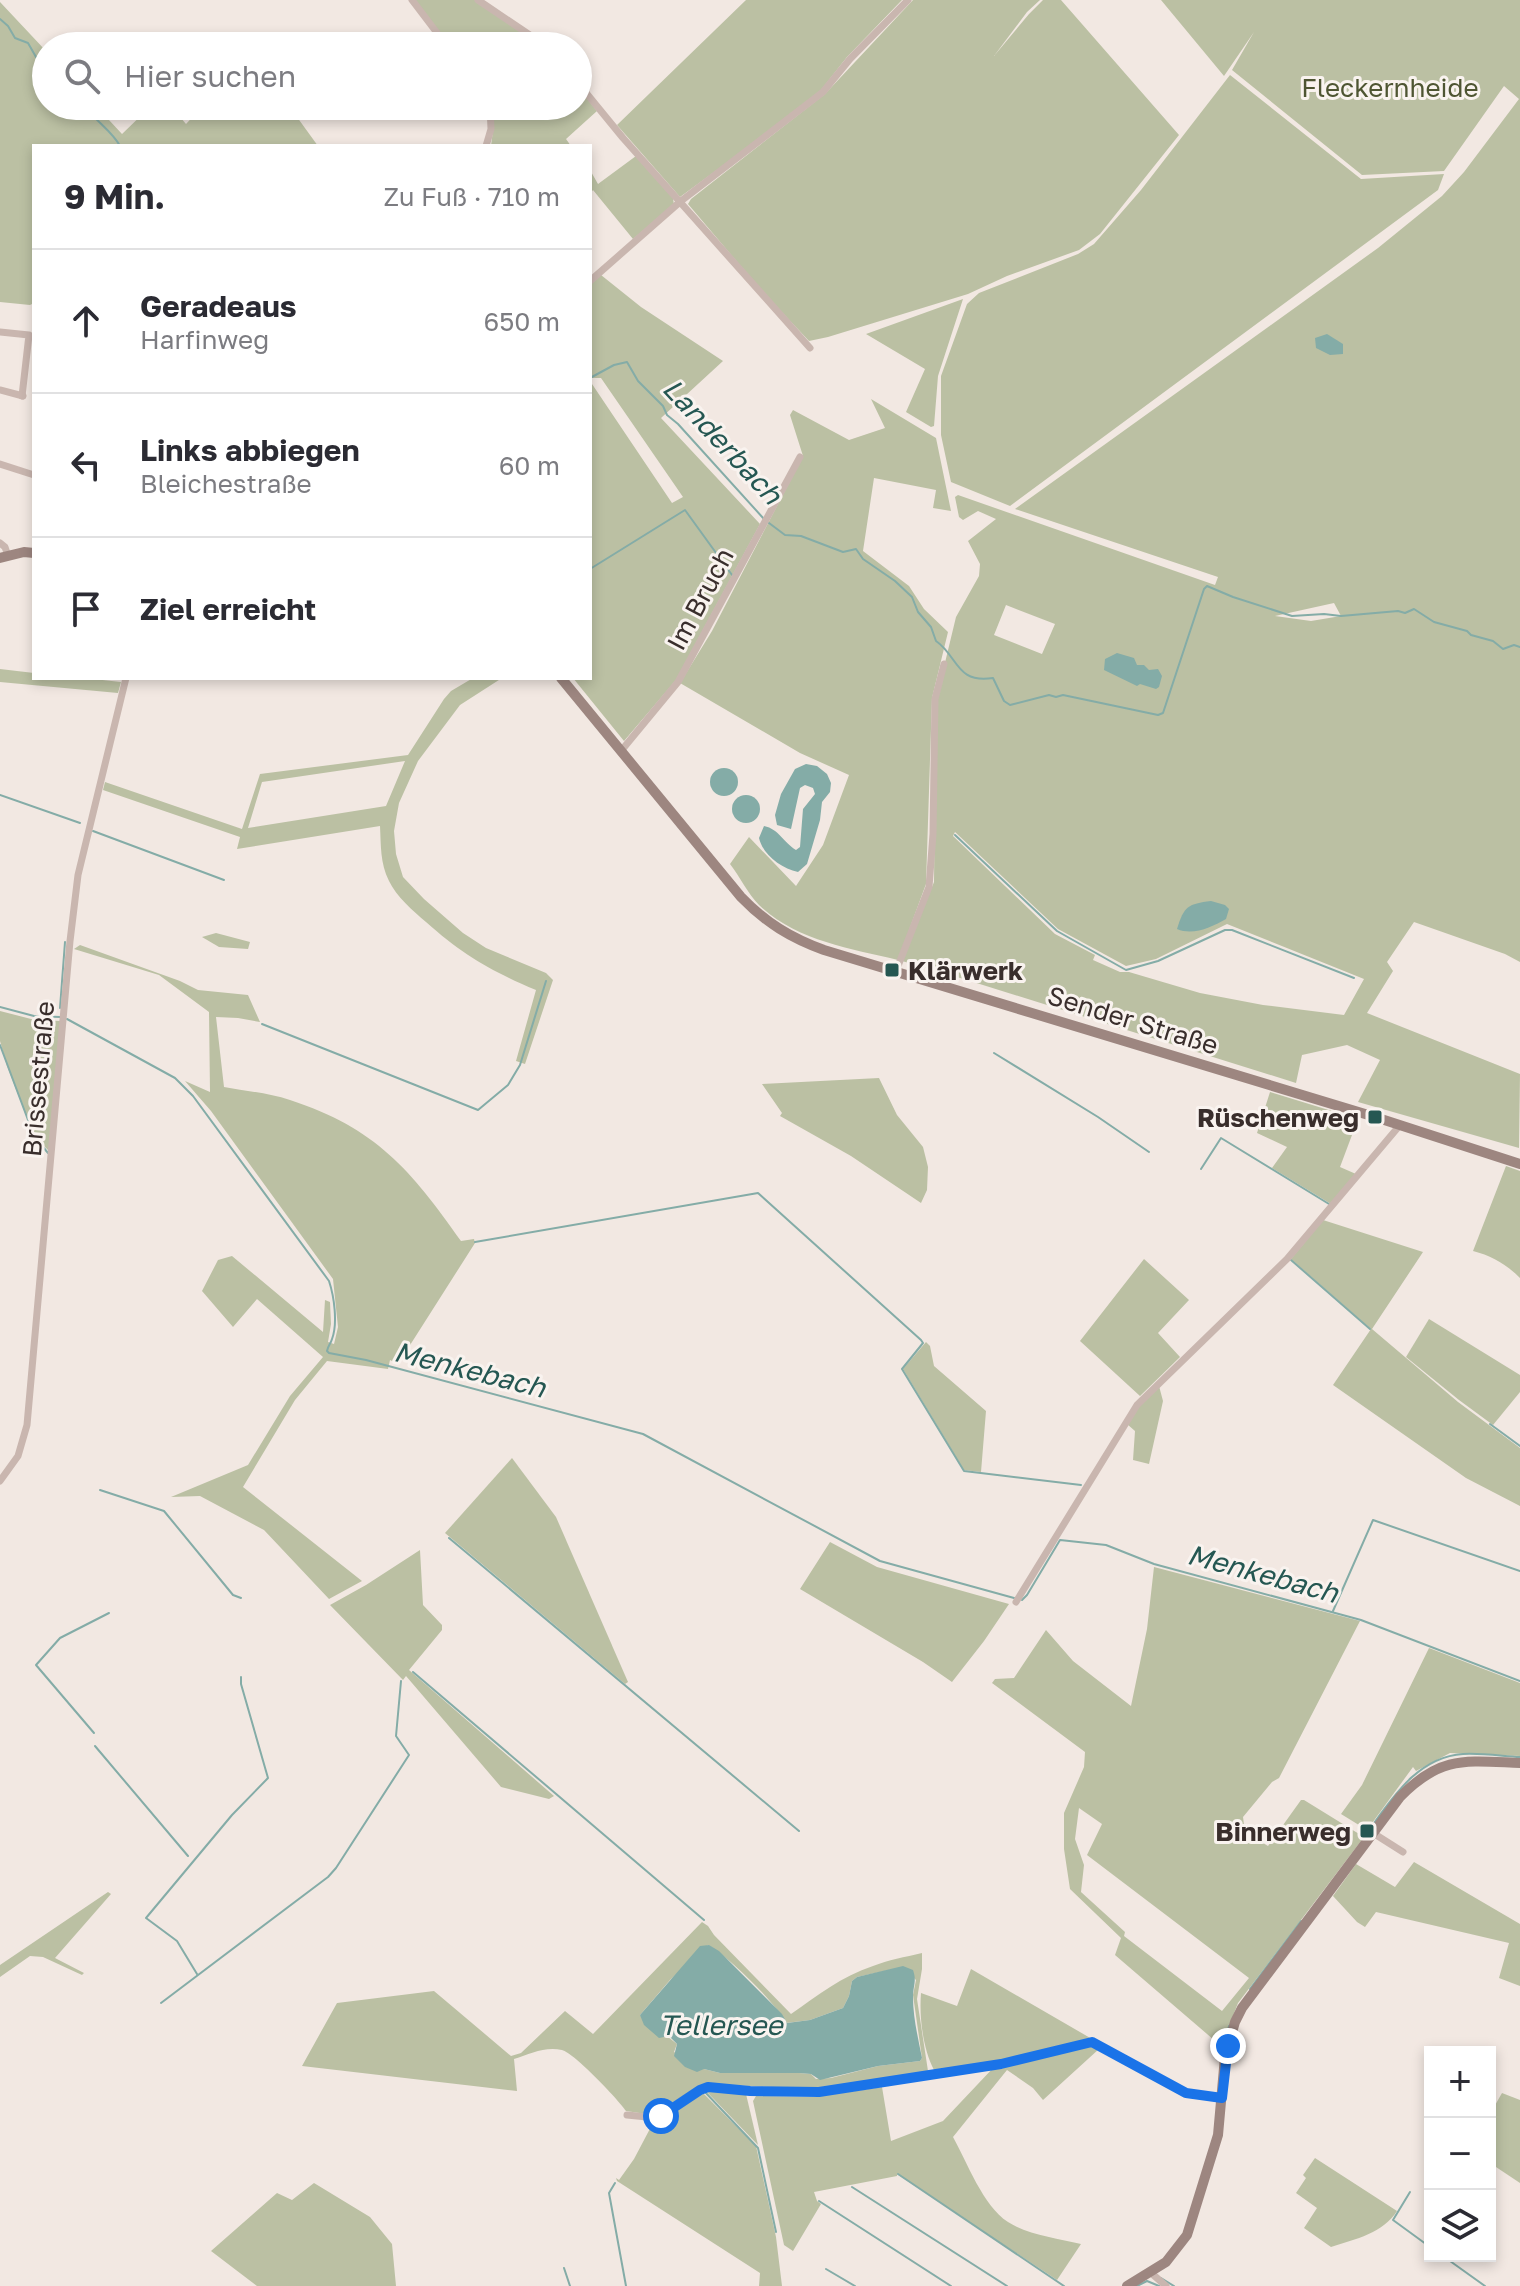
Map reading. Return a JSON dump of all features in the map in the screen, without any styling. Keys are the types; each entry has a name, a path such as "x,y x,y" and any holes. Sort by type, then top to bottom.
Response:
{"main road":[{"path":"4,557 32,553"},
{"name":"Sender Straße","path":"563,680 741,897 768,923 805,943 1520,1164"},
{"path":"1127,2286 1166,2262 1178,2248 1192,2222 1218,2135 1228,2046 1242,2008 1400,1797 1429,1772 1453,1763 1520,1763"}],"street":[{"path":"412,0 436,32"},
{"path":"478,0 525,32"},
{"path":"592,279 681,201 823,92 850,59 908,0"},
{"path":"592,99 810,348"},
{"path":"487,144 491,120"},
{"path":"0,332 29,335 24,396 0,390"},
{"name":"Im Bruch","path":"621,751 678,682 800,457"},
{"path":"0,464 32,474"},
{"path":"0,543 5,547 4,557"},
{"path":"896,971 929,887 933,834 934,712 944,664"},
{"name":"Brissestraße","path":"0,1481 18,1456 27,1425 78,875 126,680"},
{"path":"1016,1602 1137,1405 1287,1259 1400,1125"},
{"path":"1373,1833 1403,1852"},
{"path":"627,2115 657,2118 708,2087 819,2092 1001,2064 1092,2042 1186,2093 1222,2098"},
{"path":"1150,2272 1166,2286"}],"green space":[{"path":"414,0 475,0 523,32 439,32"},
{"path":"746,0 902,0 847,57 821,90 680,197 617,125"},
{"path":"913,0 1040,0 1027,12 994,56 1043,0 1061,0 1179,135 1100,234 1079,250 968,294 809,341 688,204 825,94"},
{"name":"Fleckernheide","path":"1161,0 1520,0 1520,962 1414,922 1387,962 1393,971 1367,1013 1520,1074 1519,1148 1358,1102 1380,1060 1347,1045 1302,1055 1296,1083 902,961 934,882 936,700 956,617 979,576 980,564 968,541 996,519 978,511 963,520 959,517 955,497 958,495 1215,585 1218,577 1015,509 1378,248 1442,196 1519,99 1504,86 1444,171 1362,175 1232,70 1254,32 1224,76","holes":["1334,603 1341,616 1311,621 1275,616","1006,605 1055,624 1042,654 994,635","955,832 1058,929 1126,966 1156,959 1227,924 1364,979 1344,1015 1200,993 1120,972 1093,960 1095,955 1055,934 953,836"]},
{"path":"0,2 32,36 32,120 109,120 122,134 136,120 183,120 186,124 190,120 299,120 317,144 32,144 32,304 0,302"},
{"path":"1230,75 1361,179 1444,174 1438,190 1010,506 951,482 941,435 941,376 967,304 979,293 1078,254 1094,244 1141,190"},
{"path":"587,120 566,139 570,144 491,144 494,122"},
{"path":"636,156 673,198 674,205 633,239 592,191 592,174 598,184"},
{"path":"601,275 641,307 723,361 661,418 760,524 676,680 624,741 575,680 592,680 592,384 672,503 683,497 601,378 592,378 592,283"},
{"path":"963,299 938,376 934,426 931,427 906,412 925,369 866,334"},
{"path":"871,399 936,438 951,511 933,508 936,490 874,478 863,551 909,586 924,609 948,632 932,698 926,884 898,960 807,935 774,917 751,896 730,864 749,837 796,886 823,845 849,775 800,753 680,683 712,631 803,456 790,415 793,410 849,440 885,428"},
{"path":"0,669 32,673 32,680 121,682 118,693 0,682"},
{"path":"470,680 499,680 460,705 418,761 399,803 394,831 396,854 403,877 463,933 486,948 546,973 553,980 525,1064 516,1061 536,990 465,953 405,903 386,874 380,826 237,849 240,837 103,790 105,782 242,829 260,774 408,755 444,699","holes":["405,761 386,806 248,828 262,782"]},
{"path":"216,933 250,942 248,949 219,947 202,937"},
{"path":"80,945 180,981 198,990 248,995 260,1022 216,1017 224,1087 290,1100 346,1124 369,1138 408,1173 461,1241 474,1239 475,1243 398,1364 390,1360 388,1369 327,1361 295,1400 243,1487 362,1581 329,1599 264,1530 200,1496 171,1497 248,1465 290,1396 323,1357 257,1299 233,1327 202,1291 218,1260 232,1256 323,1332 325,1300 330,1302 328,1342 334,1344 338,1327 333,1279 211,1111 185,1081 210,1092 209,1012 159,975 74,949"},
{"path":"0,1011 35,1020 61,1021 50,1152 34,1136 7,1066 0,1041"},
{"path":"879,1078 897,1115 923,1147 928,1167 927,1190 921,1203 851,1156 780,1116 782,1113 762,1084"},
{"path":"1270,1092 1358,1119 1340,1167 1356,1174 1331,1204 1272,1168 1287,1147 1257,1133"},
{"path":"1506,1166 1520,1171 1520,1278 1498,1261 1473,1251"},
{"path":"1323,1220 1423,1252 1372,1329 1458,1402 1520,1448 1520,1506 1466,1478 1333,1385 1371,1329 1291,1259"},
{"path":"1144,1259 1189,1300 1158,1333 1180,1357 1140,1396 1080,1341"},
{"path":"1429,1319 1520,1375 1520,1392 1493,1425 1406,1357"},
{"path":"926,1342 930,1346 934,1366 986,1411 981,1472 964,1470 903,1369"},
{"path":"1159,1386 1163,1401 1149,1464 1133,1460 1135,1431 1127,1424 1138,1405"},
{"path":"512,1458 556,1517 628,1682 625,1684 445,1533"},
{"path":"830,1542 877,1567 1009,1604 952,1682 800,1589"},
{"path":"420,1550 423,1605 442,1625 442,1630 409,1670 554,1796 549,1799 501,1787 406,1676 403,1680 330,1605"},
{"path":"1154,1567 1360,1621 1279,1778 1272,1782 1243,1817 1245,1832 1268,1846 1304,1800 1364,1837 1238,2003 1221,2046 1115,1955 1121,1938 1070,1889 1064,1849 1064,1813 1084,1767 1085,1752 992,1683 995,1679 1014,1678 1046,1630 1073,1661 1131,1706 1147,1629","holes":["1079,1808 1102,1824 1087,1855 1249,1978 1222,2011 1124,1936 1125,1932 1081,1892 1084,1865 1075,1839"]},
{"path":"1429,1648 1520,1683 1520,1756 1450,1753 1416,1771 1413,1767 1367,1830 1341,1814 1362,1785"},
{"path":"1414,1862 1520,1924 1520,1986 1499,1978 1509,1943 1376,1912 1365,1927 1333,1896 1356,1864 1395,1887"},
{"path":"108,1892 111,1894 55,1958 84,1973 82,1975 43,1957 30,1956 0,1977 0,1965"},
{"path":"702,1922 791,2014 851,1975 922,1953 917,1999 928,2071 814,2089 707,2084 653,2115 626,2111 585,2067 568,2053 556,2049 514,2059 517,2091 302,2066 337,2003 434,1991 511,2056 521,2053 565,2011 593,2034","holes":["708,1945 763,1993 786,2023 810,2020 843,2008 852,1981 857,1977 903,1967 916,1980 913,1995 922,2058 920,2061 816,2079 811,2074 720,2073 704,2069 674,2052 677,2044 640,2015 670,1980"]},
{"path":"971,1969 1092,2039 1001,2061 934,2070 923,2033 921,1993 957,2006"},
{"path":"1091,2044 1099,2049 1043,2100 1033,2088 1007,2070 953,2137 983,2195 999,2215 1024,2230 1081,2244 1057,2280 897,2174 814,2192 821,2204 793,2251 784,2245 753,2101 756,2096 815,2097 882,2087 891,2141 943,2121 994,2067"},
{"path":"701,2091 756,2146 776,2237 782,2286 759,2286 760,2273 617,2181 616,2178 619,2180 634,2159 653,2123"},
{"path":"706,2091 746,2094 758,2145"},
{"path":"1502,2093 1520,2100 1520,2183 1496,2167 1496,2104"},
{"path":"1315,2158 1397,2211 1377,2230 1331,2247 1304,2228 1317,2208 1296,2193 1306,2178 1303,2175"},
{"path":"314,2183 370,2217 392,2244 396,2286 257,2286 211,2251 277,2193 292,2200"}],"water":[{"path":"1327,334 1343,344 1343,354 1330,355 1316,348 1315,338"},
{"path":"1117,653 1134,658 1137,665 1144,665 1149,670 1158,669 1162,676 1159,687 1137,686 1104,670 1105,659"},
{"path":"806,764 817,766 827,774 831,783 830,792 822,802 807,864 798,872 774,860 764,850 759,838 764,826 774,830 796,850 800,847 803,809 815,794 813,788 805,785 800,788 791,829 777,825 775,815 781,794 795,769"},
{"path":"724,768 734,772 738,782 734,792 724,796 714,792 710,782 714,772"},
{"path":"746,795 756,799 760,809 756,819 746,823 736,819 732,809 736,799"},
{"path":"1211,901 1229,909 1226,919 1196,931 1177,929 1188,908"},
{"name":"Tellersee","path":"709,1945 719,1951 782,2014 787,2023 810,2020 843,2008 852,1981 857,1977 903,1966 913,1970 914,2012 922,2058 920,2061 878,2066 820,2080 811,2074 720,2073 704,2069 697,2072 685,2067 674,2056 677,2044 669,2036 659,2038 644,2025 640,2015 700,1946"}],"waterway":[{"name":"Landerbach","path":"0,19 15,38 28,43 32,50"},
{"name":"Landerbach","path":"98,120 119,144"},
{"name":"Landerbach","path":"592,377 627,362 638,381 663,406 667,415 764,519"},
{"path":"592,568 685,510 732,575"},
{"name":"Landerbach","path":"769,523 785,535 801,536 843,552 856,549 863,559 912,597 936,641 959,667 972,677 993,678 1004,701 1010,705 1049,695 1063,695 1158,715 1163,713 1207,586 1292,616 1405,613 1414,609 1434,622 1493,641 1503,649 1514,645 1520,647"},
{"path":"0,795 80,823"},
{"path":"93,831 224,880"},
{"path":"955,835 1057,931 1126,970 1158,961 1225,930 1232,930 1354,978"},
{"path":"60,1008 65,942"},
{"path":"262,1024 478,1110 508,1085 520,1065 546,981"},
{"name":"Menkebach","path":"0,1007 34,1016 60,1017"},
{"name":"Menkebach","path":"67,1019 175,1078 193,1096 329,1281 335,1318 329,1353 366,1360 643,1434 880,1561 1014,1598"},
{"path":"0,1045 34,1136 48,1153"},
{"path":"994,1053 1149,1152"},
{"path":"1201,1169 1221,1138 1329,1204"},
{"path":"475,1242 758,1193 921,1340 923,1343 902,1369 964,1471 1081,1485"},
{"path":"1291,1260 1370,1329"},
{"path":"1490,1424 1520,1446"},
{"path":"100,1490 164,1511 233,1595 241,1598"},
{"path":"1333,1611 1373,1520 1520,1571"},
{"path":"449,1538 799,1831"},
{"name":"Menkebach","path":"1022,1600 1060,1540 1106,1545 1154,1564 1361,1620 1520,1681"},
{"path":"94,1733 36,1665 60,1638 109,1613"},
{"path":"413,1672 704,1920"},
{"path":"197,1974 177,1941 146,1918 232,1815 268,1778 241,1677"},
{"path":"161,2003 336,1868 409,1755 396,1736 401,1681"},
{"path":"95,1746 188,1856"},
{"path":"1369,1830 1408,1781 1433,1762 1463,1754 1520,1757"},
{"path":"1250,1989 1301,1921"},
{"path":"1222,2050 1229,2026"},
{"path":"705,2092 758,2148 776,2232"},
{"path":"898,2174 1064,2286"},
{"path":"615,2183 609,2193 626,2286"},
{"path":"852,2187 1007,2286"},
{"path":"1410,2192 1393,2220 1424,2243"},
{"path":"819,2201 951,2286"},
{"path":"1451,2262 1485,2286"},
{"path":"564,2268 570,2286"},
{"path":"826,2269 855,2286"},
{"path":"1161,2278 1174,2286"},
{"path":"1137,2286 1147,2281 1159,2286"}],"place":[{"name":"Klärwerk","path":"892,970"},
{"name":"Rüschenweg","path":"1375,1117"},
{"name":"Binnerweg","path":"1367,1831"}],"route":[{"path":"661,2116 708,2087 819,2092 1001,2064 1092,2042 1186,2093 1222,2098 1228,2046"}]}
